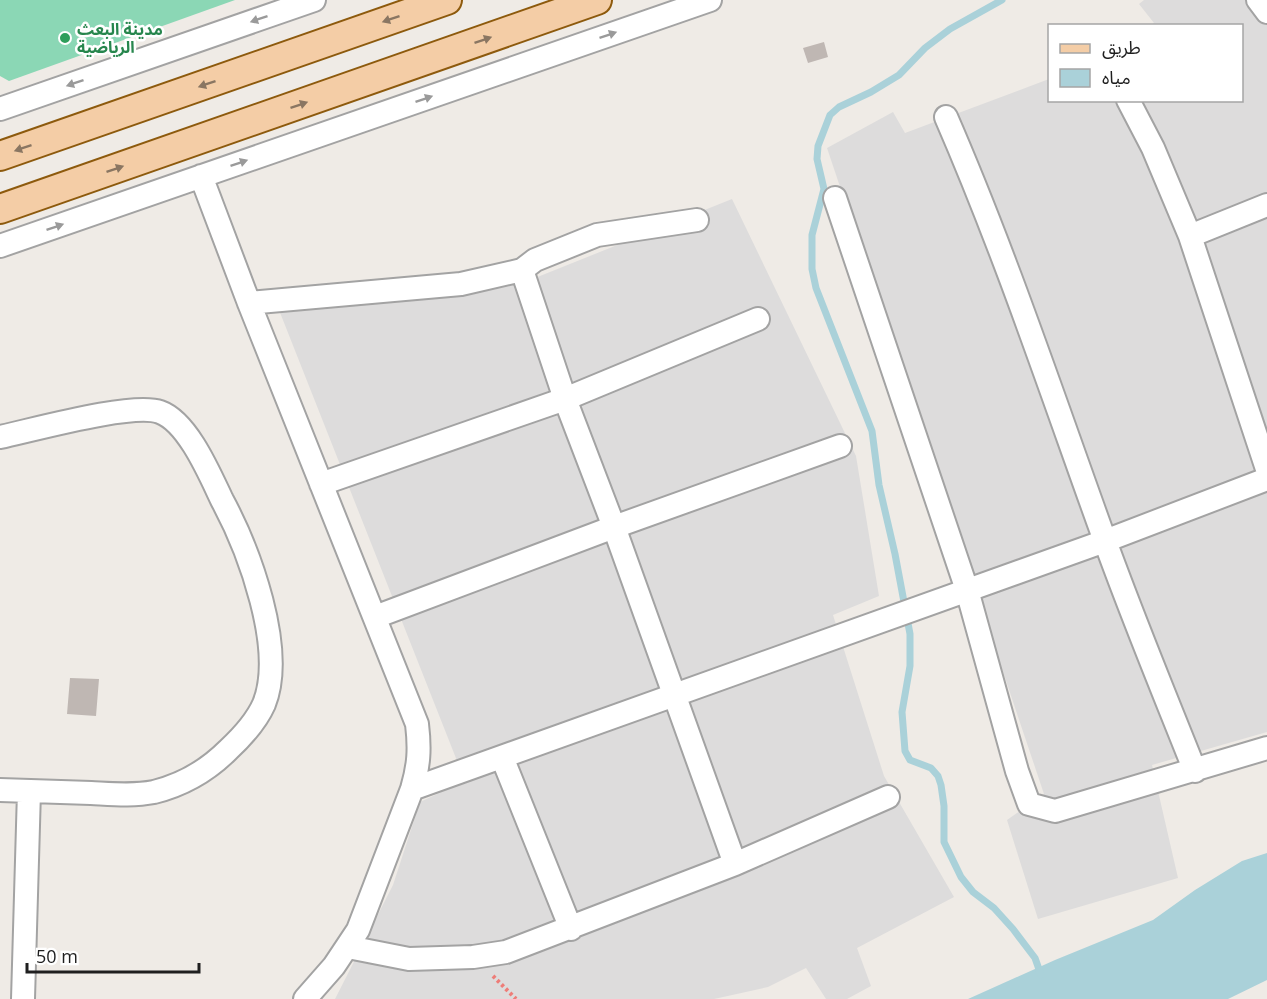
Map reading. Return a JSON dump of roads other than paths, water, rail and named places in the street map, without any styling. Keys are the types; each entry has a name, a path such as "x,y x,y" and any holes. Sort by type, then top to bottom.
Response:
{"main road":[{"path":"0,156 447,0"},
{"path":"0,209 597,0"}],"street":[{"path":"0,109 314,0"},
{"path":"0,246 710,0"},
{"path":"1258,0 1267,12"},
{"path":"1129,102 1153,148 1191,236 1267,469"},
{"path":"946,117 1016,288 1105,541 1195,771"},
{"path":"201,176 249,303 417,724 420,745 419,765 412,789 366,912 348,947 305,999"},
{"path":"835,198 967,590 1017,771 1029,804 1055,812 1267,748"},
{"path":"1191,236 1267,206"},
{"path":"249,303 461,284 522,270 536,260 597,235 697,220"},
{"path":"522,270 566,399 615,527 735,864"},
{"path":"321,484 566,399 758,319"},
{"path":"0,437 117,412 147,410 161,412 171,419 181,428 201,459 235,527 254,576 266,618 271,670 268,692 252,724 222,756 190,779 140,794 0,790"},
{"path":"375,617 840,446"},
{"path":"412,789 1105,541 1267,479"},
{"path":"501,757 571,928"},
{"path":"23,999 29,791"},
{"path":"348,947 409,959 473,957 506,952 735,864 888,798"}],"water":[{"path":"1267,853 1267,980 1228,999 968,999 1153,920 1242,861"}],"waterway":[{"path":"1002,0 950,29 925,48 899,75 871,92 839,107 830,115 818,146 817,159 824,189 812,235 812,269 816,288 872,431 879,485 910,634 910,666 902,712 905,751 910,760 931,768 938,776 944,806 944,842 961,877 973,892 994,908 1013,929 1035,958 1041,975"}],"place":[{"name":"مدينة البعث الرياضية","path":"65,38"}]}
